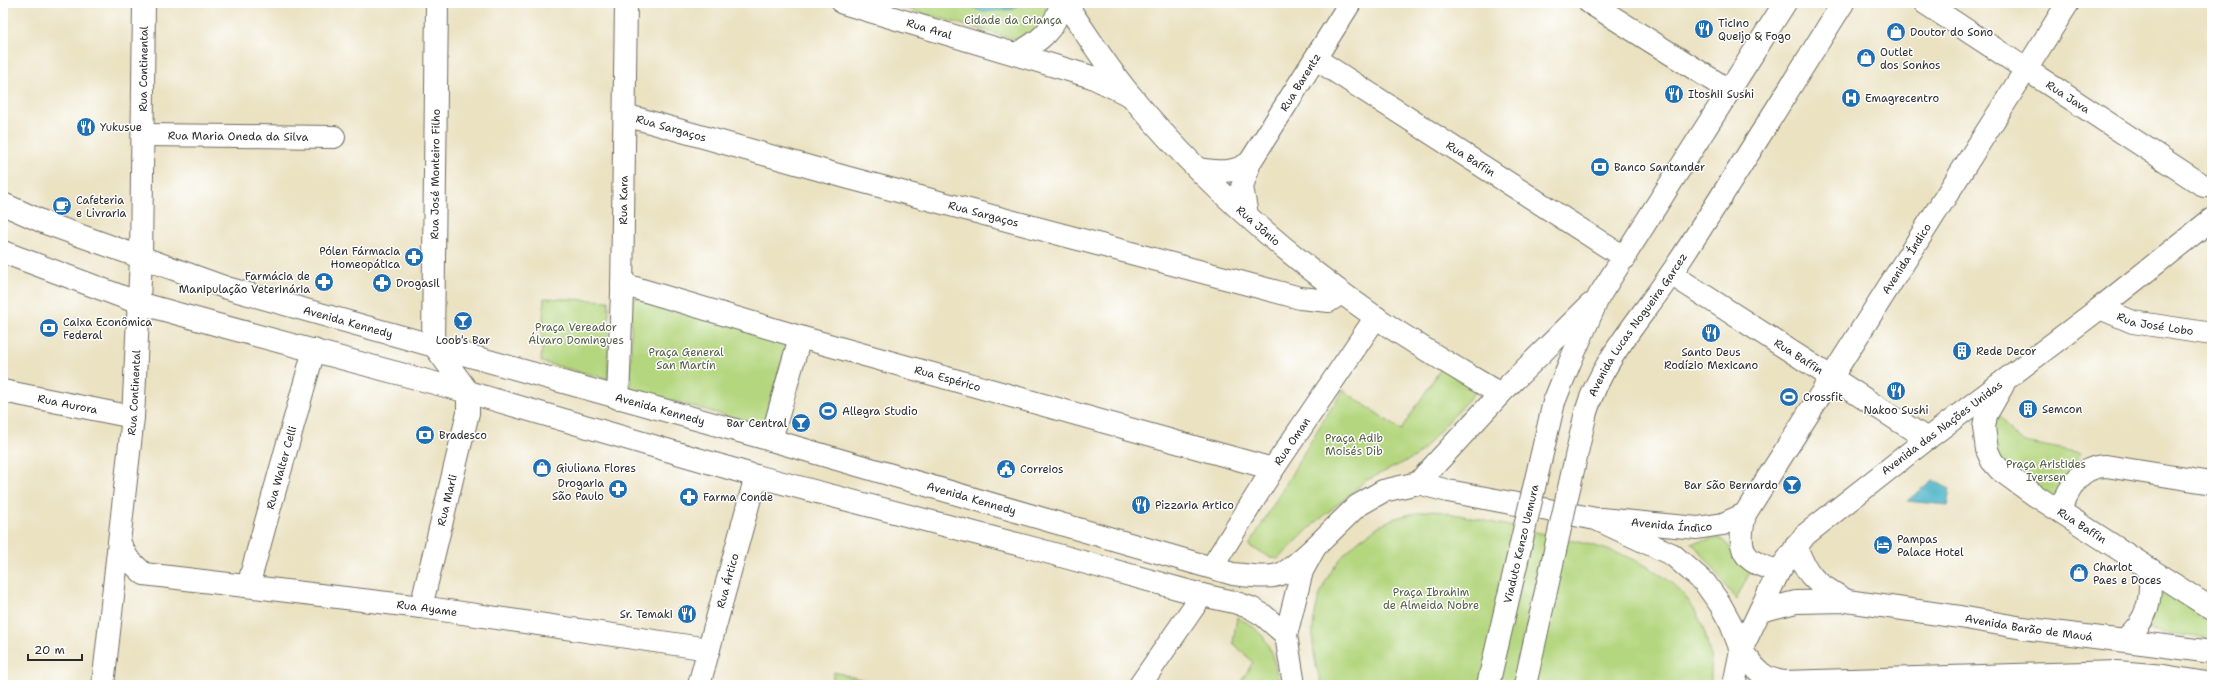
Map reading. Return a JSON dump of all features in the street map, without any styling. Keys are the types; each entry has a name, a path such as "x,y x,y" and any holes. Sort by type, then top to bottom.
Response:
{"street":[{"name":"Rua Continental","path":"103,685 120,544 133,417 141,258 144,3"},
{"name":"Rua José Monteiro Filho","path":"433,344 438,3"},
{"name":"Rua Kara","path":"618,398 622,284 626,3"},
{"name":"Rua Aral","path":"843,3 1100,79 1131,96"},
{"path":"1016,54 1047,34 1057,16 1061,3"},
{"name":"Rua Jônio","path":"1065,3 1131,96 1199,169 1247,215 1341,293 1376,317 1500,394"},
{"name":"Rua Barentz","path":"1247,215 1242,187 1250,162 1350,3"},
{"path":"1590,3 1730,91"},
{"path":"1418,483 1500,394 1599,296 1625,258 1785,3"},
{"name":"Avenida Lucas Nogueira Garcez","path":"1525,685 1586,412 1601,375 1670,274 1843,3"},
{"name":"Rua Java","path":"1925,3 2204,186 2212,186"},
{"name":"Avenida Índico","path":"1779,571 1759,566 1744,554 1741,540 1745,514 2068,3"},
{"name":"Rua Baffin","path":"1316,59 1625,258"},
{"name":"Rua Sargaços","path":"625,115 856,180 1257,288 1316,302 1329,302 1341,293"},
{"name":"Rua Maria Oneda da Silva","path":"143,135 334,137"},
{"name":"Rua Barentz","path":"1199,169 1230,172 1241,168 1250,162"},
{"name":"Avenida Kennedy","path":"3,204 48,224 227,288 433,344 618,398 771,440 1233,574 1267,577 1280,575 1291,569 1315,547"},
{"name":"Avenida das Nações Unidas","path":"1734,685 1741,650 1779,571 1796,546 1805,536 1927,439 2100,308 2212,219"},
{"path":"3,252 139,303 468,392 756,476 1036,549 1202,595 1234,602 1251,608 1276,624 1286,635"},
{"name":"Rua Baffin","path":"1670,274 1832,376 1927,439"},
{"name":"Rua Espérico","path":"622,284 800,337 1273,469"},
{"name":"Viaduto Kenzo Uemura","path":"1488,685 1554,402 1599,296"},
{"name":"Rua José Lobo","path":"2100,308 2133,322 2212,334"},
{"name":"Rua Oman","path":"1212,567 1273,469 1376,317"},
{"path":"771,440 800,337"},
{"path":"433,344 468,392"},
{"name":"Rua Walter Celli","path":"248,586 314,350"},
{"name":"Rua Baffin","path":"2007,379 1986,416 1984,439 1992,461 2011,479 2212,609"},
{"name":"Rua Aurora","path":"3,391 133,417"},
{"name":"Rua Marli","path":"421,607 468,413 468,392"},
{"path":"2059,510 2081,474 2088,468 2098,466 2212,483"},
{"name":"Rua Ártico","path":"699,685 756,476"},
{"path":"1294,685 1286,635 1302,571 1315,547 1357,506 1383,491 1418,483 1448,491 1596,519 1659,547 1696,573 1720,604 1741,650 1762,675 1770,679 1784,682 2117,672 2164,676 2212,684"},
{"name":"Avenida Índico","path":"1596,519 1697,528 1723,524 1745,514"},
{"path":"114,597 128,584 144,574 128,559 120,544"},
{"name":"Avenida Barão de Mauá","path":"1796,546 1807,572 1815,581 1847,601"},
{"path":"2124,640 2139,626 2146,614 2150,586 2150,569"},
{"name":"Rua Ayame","path":"144,574 421,607 709,648"},
{"path":"1143,684 1202,595"},
{"name":"Avenida Barão de Mauá","path":"1760,611 1796,602 1847,601 1960,617 2023,628 2212,652"}],"green space":[{"name":"Cidade da Criança","path":"885,3 1047,3 1042,22 1034,32 1022,38 1015,39"},
{"name":"Praça General San Martín","path":"632,297 788,340 763,426 630,389"},
{"name":"Praça Vereador Álvaro Domingues","path":"544,298 609,301 608,379 541,362"},
{"name":"Praça Adib Moisés Dib","path":"1441,368 1476,391 1417,456 1365,481 1313,525 1278,559 1271,558 1249,546 1318,429 1343,390 1401,430"},
{"name":"Praça Aristides Iversen","path":"1999,415 2013,436 2025,442 2081,453 2057,506 1997,460 1991,419"},
{"name":"Praça Ibrahim de Almeida Nobre","path":"1433,510 1609,550 1634,560 1657,572 1677,588 1694,609 1705,634 1708,646 1711,666 1710,685 1322,685 1316,664 1313,643 1314,622 1318,602 1325,583 1335,566 1349,550 1381,525 1403,516"},
{"path":"1718,538 1726,544 1741,563 1751,570 1736,600 1701,552 1691,543"},
{"path":"2158,583 2212,624 2212,639 2149,631"},
{"path":"1237,617 1257,630 1263,637 1271,653 1280,685 1239,685 1253,662 1233,643"},
{"path":"834,672 882,685 831,685"}],"water":[{"path":"963,3 1019,3 1014,9 983,12"},
{"path":"1932,480 1950,489 1947,505 1907,501"}],"place":[{"name":"Ticino Queijo & Fogo","path":"1704,29"},
{"name":"Doutor do Sono","path":"1896,32"},
{"name":"Outlet dos Sonhos","path":"1866,58"},
{"name":"Itoshii Sushi","path":"1674,94"},
{"name":"Emagrecentro","path":"1851,98"},
{"name":"Yukusue","path":"86,127"},
{"name":"Banco Santander","path":"1600,167"},
{"name":"Cafeteria e Livraria","path":"62,206"},
{"name":"Pólen Fármacia Homeopática","path":"414,257"},
{"name":"Farmácia de Manipulação Veterinária","path":"324,282"},
{"name":"Drogasil","path":"382,283"},
{"name":"Loob's Bar","path":"463,321"},
{"name":"Caixa Econômica Federal","path":"49,328"},
{"name":"Santo Deus Rodízio Mexicano","path":"1711,333"},
{"name":"Rede Decor","path":"1962,351"},
{"name":"Nakoo Sushi","path":"1896,391"},
{"name":"Crossfit","path":"1789,397"},
{"name":"Semcon","path":"2028,409"},
{"name":"Allegra Studio","path":"828,411"},
{"name":"Bar Central","path":"801,423"},
{"name":"Bradesco","path":"425,435"},
{"name":"Giuliana Flores","path":"542,468"},
{"name":"Correios","path":"1006,469"},
{"name":"Bar São Bernardo","path":"1792,485"},
{"name":"Drogaria São Paulo","path":"618,489"},
{"name":"Farma Conde","path":"689,497"},
{"name":"Pizzaria Artico","path":"1141,505"},
{"name":"Pampas Palace Hotel","path":"1883,545"},
{"name":"Charlot Paes e Doces","path":"2079,573"},
{"name":"Sr. Temaki","path":"687,614"}]}
